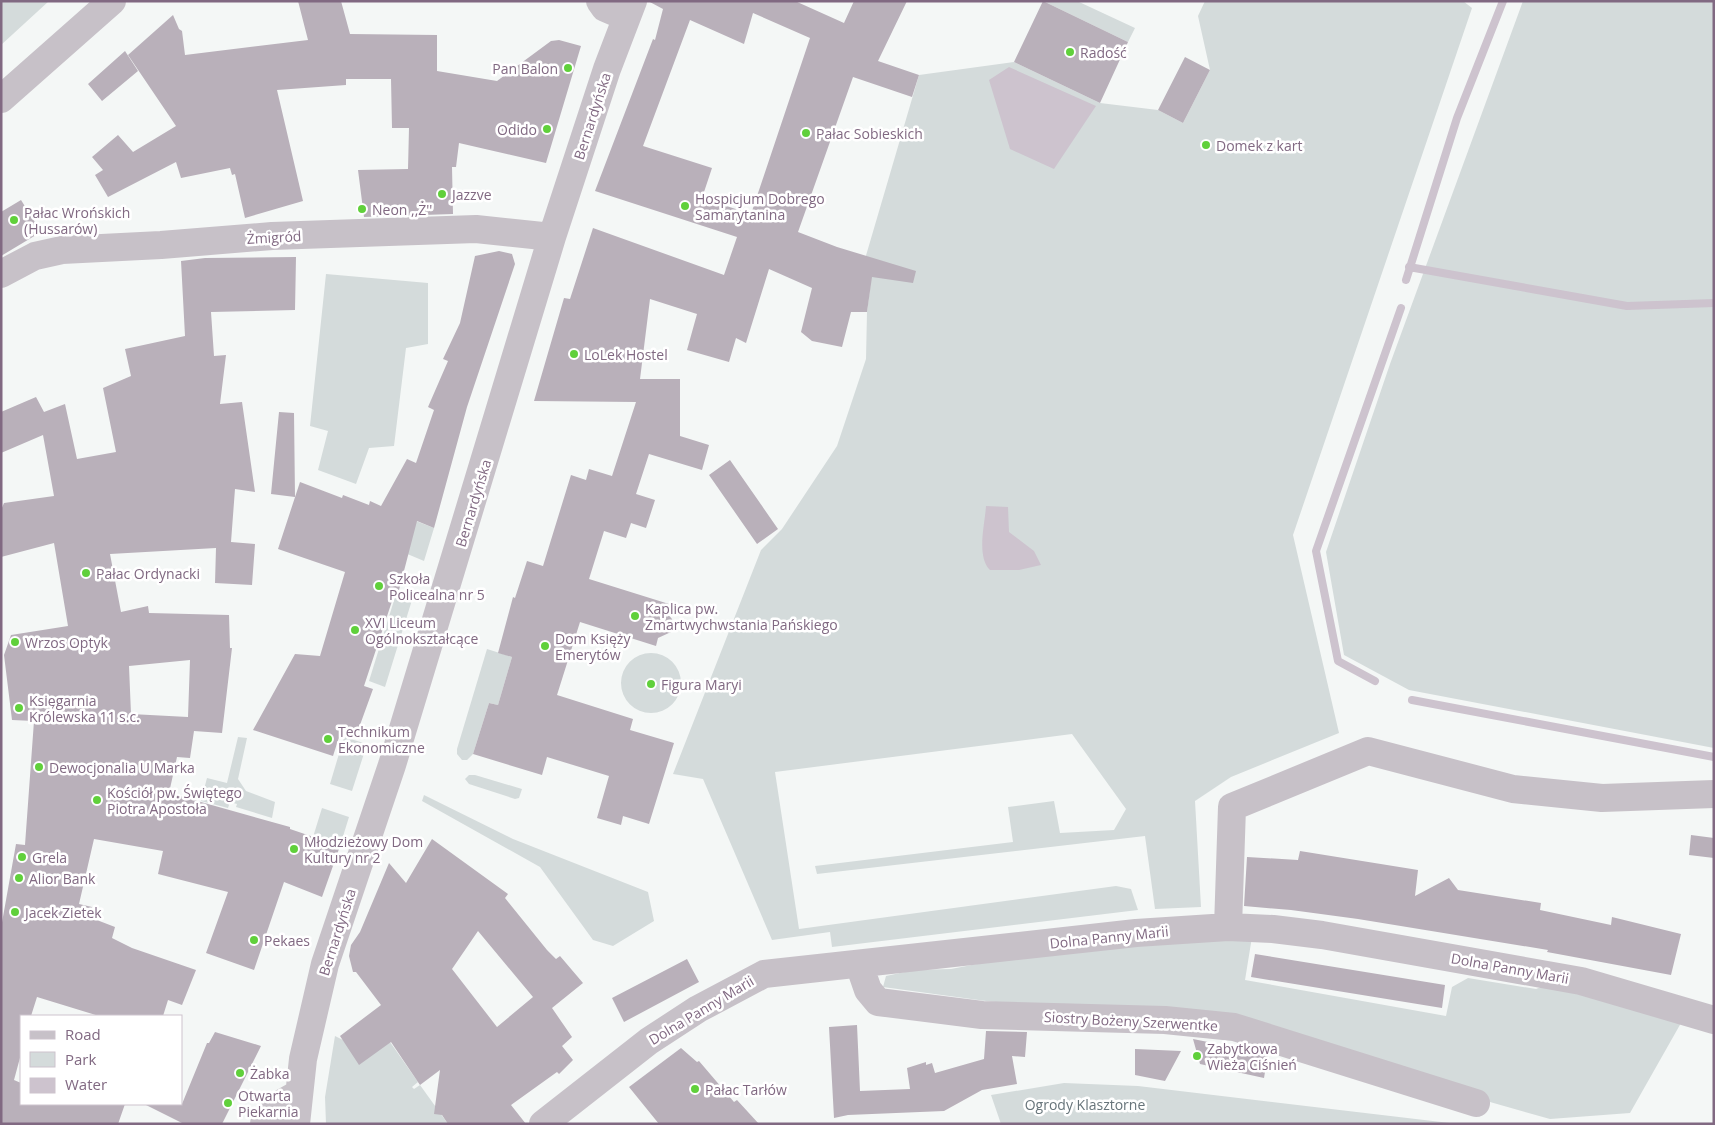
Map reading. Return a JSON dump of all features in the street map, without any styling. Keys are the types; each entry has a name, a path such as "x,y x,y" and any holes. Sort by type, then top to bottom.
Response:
{"street":[{"path":"1,99 112,1"},
{"path":"600,1 605,8 630,9"},
{"name":"Bernardyńska","path":"296,1124 298,1094 310,1025 325,964 398,746 552,237 607,68 630,9"},
{"name":"Żmigród","path":"1,274 47,252 272,236 476,229 552,237"},
{"path":"1228,927 1232,807 1368,750 1513,790 1602,798 1714,794"},
{"name":"Dolna Panny Marii","path":"543,1124 629,1054 741,984 764,974 1136,933 1228,927 1272,928 1322,935 1581,981 1714,1020"},
{"name":"Siostry Bożeny Szerwentke","path":"859,964 868,990 878,1002 982,1015 1165,1020 1234,1027 1476,1103"},
{"path":"264,1124 277,1106 298,1094"}],"green space":[{"path":"1,1 49,1 1,45"},
{"path":"1043,1 1077,1 1135,28 1128,42"},
{"path":"1205,1 1463,1 1472,8 1293,535 1339,733 1231,777 1195,801 1201,907 1155,909 1145,836 817,874 815,866 1013,842 1008,807 1054,801 1060,833 1114,830 1126,809 1072,734 775,772 799,929 1116,886 1131,889 1138,910 832,947 830,932 772,940 703,779 673,774 761,550 782,529 837,446 866,359 867,312 871,280 860,276 919,75 1014,62 1100,103 1158,110 1183,123 1210,70 1198,16"},
{"path":"1523,1 1714,1 1714,748 1409,690 1344,655 1326,552 1390,364"},
{"path":"326,274 428,283 428,344 406,348 394,446 369,448 356,484 318,470 328,431 310,426"},
{"path":"416,521 434,528 424,561 405,553"},
{"path":"396,594 412,600 385,687 369,681"},
{"path":"487,649 512,657 498,705 489,703 473,754 467,760 462,760 457,754 457,749"},
{"path":"645,653 657,653 668,658 676,666 681,677 679,695 668,708 657,713 645,713 634,708 626,700 621,689 621,677 626,666 634,658"},
{"path":"238,737 247,738 238,779 246,791 275,802 272,818 236,807 237,804 230,802 228,808 201,801 207,778 227,783"},
{"path":"344,737 367,744 352,791 330,784"},
{"path":"469,775 475,775 522,789 519,798 515,799 469,784 465,779"},
{"path":"424,795 513,839 648,892 654,921 613,946 593,940 540,867 422,801"},
{"path":"322,808 349,817 340,846 313,837"},
{"path":"1213,936 1252,937 1245,980 1446,1016 1452,987 1468,978 1536,989 1551,983 1681,1023 1630,1113 1550,1119 1483,1100 1277,1031 986,1001 883,987 886,976 914,970 951,969 1008,958"},
{"path":"335,1036 343,1040 357,1059 390,1042 418,1082 412,1087 414,1089 420,1085 448,1124 326,1124 325,1097"},
{"name":"Ogrody Klasztorne","path":"1064,1083 1138,1086 1458,1124 1001,1124 991,1095"}],"water":[{"path":"1009,67 1096,106 1054,169 1010,149 989,80"},
{"path":"986,506 1008,507 1009,532 1034,551 1041,565 1019,570 990,570 983,557 982,548"}],"building":[{"path":"298,1 341,1 350,34 437,35 437,71 497,81 551,41 559,40 581,46 546,163 459,143 456,167 452,167 453,214 364,217 358,170 408,169 409,128 392,128 391,79 346,79 346,85 277,90 303,201 245,218 235,174 232,175 230,168 181,178 176,162 108,197 95,175 103,170 92,157 118,135 133,152 176,126 128,55 173,15 179,29 182,31 185,55 308,40"},
{"path":"648,1 795,1 844,23 854,1 907,1 878,61 919,75 912,97 853,77 798,232 837,247 916,271 913,283 872,277 867,312 851,312 842,347 812,341 801,332 812,288 769,269 746,343 736,338 729,362 687,350 697,314 650,299 640,379 680,379 680,436 709,445 702,470 649,454 636,494 655,500 646,528 631,523 626,538 604,531 589,579 669,604 666,612 672,619 673,626 671,632 658,638 656,646 580,622 557,695 633,719 630,730 674,743 649,824 623,816 621,825 597,818 609,776 547,757 542,775 473,754 489,703 498,705 512,657 498,653 513,597 515,598 527,561 543,566 571,475 586,480 589,469 612,476 636,402 534,401 564,298 570,299 593,228 724,275 737,237 595,191 653,39 655,40 663,9","holes":["753,13 810,38 751,214 702,198 712,168 643,146 690,20 744,44"]},
{"path":"1043,1 1128,42 1100,103 1014,62"},
{"path":"125,51 138,71 102,101 88,84"},
{"path":"1185,57 1210,70 1183,123 1158,110"},
{"name":"Pałac Wrońskich (Hussarów)","path":"21,200 41,232 1,256 1,212"},
{"name":"XVI Liceum Ogólnokształcące","path":"499,251 512,254 515,264 467,407 434,528 417,521 399,590 396,589 364,686 373,689 356,736 341,731 333,756 253,730 295,654 320,656 345,572 278,549 300,482 342,498 343,495 369,505 370,501 381,506 407,459 416,463 434,410 428,407 448,361 443,359 460,323 475,256"},
{"path":"296,257 295,310 211,312 214,356 226,355 220,404 242,402 255,492 235,489 231,542 255,544 252,585 215,583 216,548 110,554 121,612 148,606 149,613 229,615 230,648 232,648 222,733 194,731 190,758 177,757 169,793 290,827 290,829 340,846 322,897 284,882 254,970 206,953 228,892 158,874 163,851 94,839 79,904 92,907 89,917 115,927 112,938 132,948 196,970 182,1005 168,1000 163,1015 96,1015 37,997 31,1015 20,1015 20,1058 14,1080 20,1083 20,1105 125,1105 118,1124 1,1124 1,928 16,844 25,845 34,721 12,720 4,655 11,635 68,626 54,543 1,557 1,510 4,503 54,496 43,435 1,453 1,412 36,397 44,412 65,404 77,459 116,452 103,388 131,376 125,349 185,336 181,261 205,258","holes":["190,660 188,717 131,714 129,666"]},
{"path":"279,412 294,413 295,497 271,494"},
{"path":"730,460 778,529 757,544 709,475"},
{"path":"1691,835 1714,838 1714,858 1689,855"},
{"path":"432,839 508,894 505,898 547,950 556,959 560,956 583,983 552,1008 572,1037 562,1046 573,1060 559,1074 557,1072 511,1105 526,1124 448,1124 442,1115 434,1114 440,1070 420,1085 391,1042 359,1065 340,1036 381,1005 356,972 353,972 349,956 351,945 360,932 389,863 406,883","holes":["478,931 533,997 497,1027 452,969"]},
{"path":"1300,851 1418,870 1415,896 1449,878 1458,890 1541,903 1540,910 1611,925 1612,917 1681,934 1671,975 1547,952 1548,950 1358,919 1244,906 1247,857 1298,860"},
{"path":"1255,954 1445,985 1442,1008 1251,977"},
{"path":"687,959 699,982 624,1022 612,998"},
{"path":"857,1025 860,1091 910,1089 907,1068 926,1062 926,1065 932,1063 935,1073 984,1059 986,1031 1027,1032 1025,1057 1012,1056 1017,1084 982,1090 944,1111 848,1115 834,1118 829,1027"},
{"path":"215,1032 261,1046 222,1124 184,1124 146,1105 182,1105 207,1043 209,1043"},
{"path":"1193,1039 1268,1054 1264,1078 1200,1064"},
{"name":"Pałac Tarłów","path":"681,1048 697,1062 699,1061 734,1102 737,1100 759,1124 659,1124 629,1087"},
{"path":"1135,1049 1181,1051 1165,1081 1135,1075"}],"waterway":[{"path":"1406,280 1457,118 1503,1"},
{"path":"1409,267 1627,306 1714,303"},
{"path":"1375,681 1338,661 1316,551 1401,308"},
{"path":"1412,700 1714,757"}],"place":[{"name":"Radość","path":"1070,52"},
{"name":"Pan Balon","path":"568,68"},
{"name":"Odido","path":"547,129"},
{"name":"Pałac Sobieskich","path":"806,133"},
{"name":"Domek z kart","path":"1206,145"},
{"name":"Jazzve","path":"442,194"},
{"name":"Hospicjum Dobrego Samarytanina","path":"685,206"},
{"name":"Neon ,,Ż''","path":"362,209"},
{"name":"Pałac Wrońskich (Hussarów)","path":"14,220"},
{"name":"LoLek Hostel","path":"574,354"},
{"name":"Pałac Ordynacki","path":"86,573"},
{"name":"Szkoła Policealna nr 5","path":"379,586"},
{"name":"Kaplica pw. Zmartwychwstania Pańskiego","path":"635,616"},
{"name":"XVI Liceum Ogólnokształcące","path":"355,630"},
{"name":"Wrzos Optyk","path":"15,642"},
{"name":"Dom Księży Emerytów","path":"545,646"},
{"name":"Figura Maryi","path":"651,684"},
{"name":"Księgarnia Królewska 11 s.c.","path":"19,708"},
{"name":"Technikum Ekonomiczne","path":"328,739"},
{"name":"Dewocjonalia U Marka","path":"39,767"},
{"name":"Kościół pw. Świętego Piotra Apostoła","path":"97,800"},
{"name":"Młodzieżowy Dom Kultury nr 2","path":"294,849"},
{"name":"Grela","path":"22,857"},
{"name":"Alior Bank","path":"19,878"},
{"name":"Jacek Zietek","path":"15,912"},
{"name":"Pekaes","path":"254,940"},
{"name":"Zabytkowa Wieża Ciśnień","path":"1197,1056"},
{"name":"Żabka","path":"240,1073"},
{"name":"Pałac Tarłów","path":"695,1089"},
{"name":"Otwarta Piekarnia","path":"228,1103"}]}
